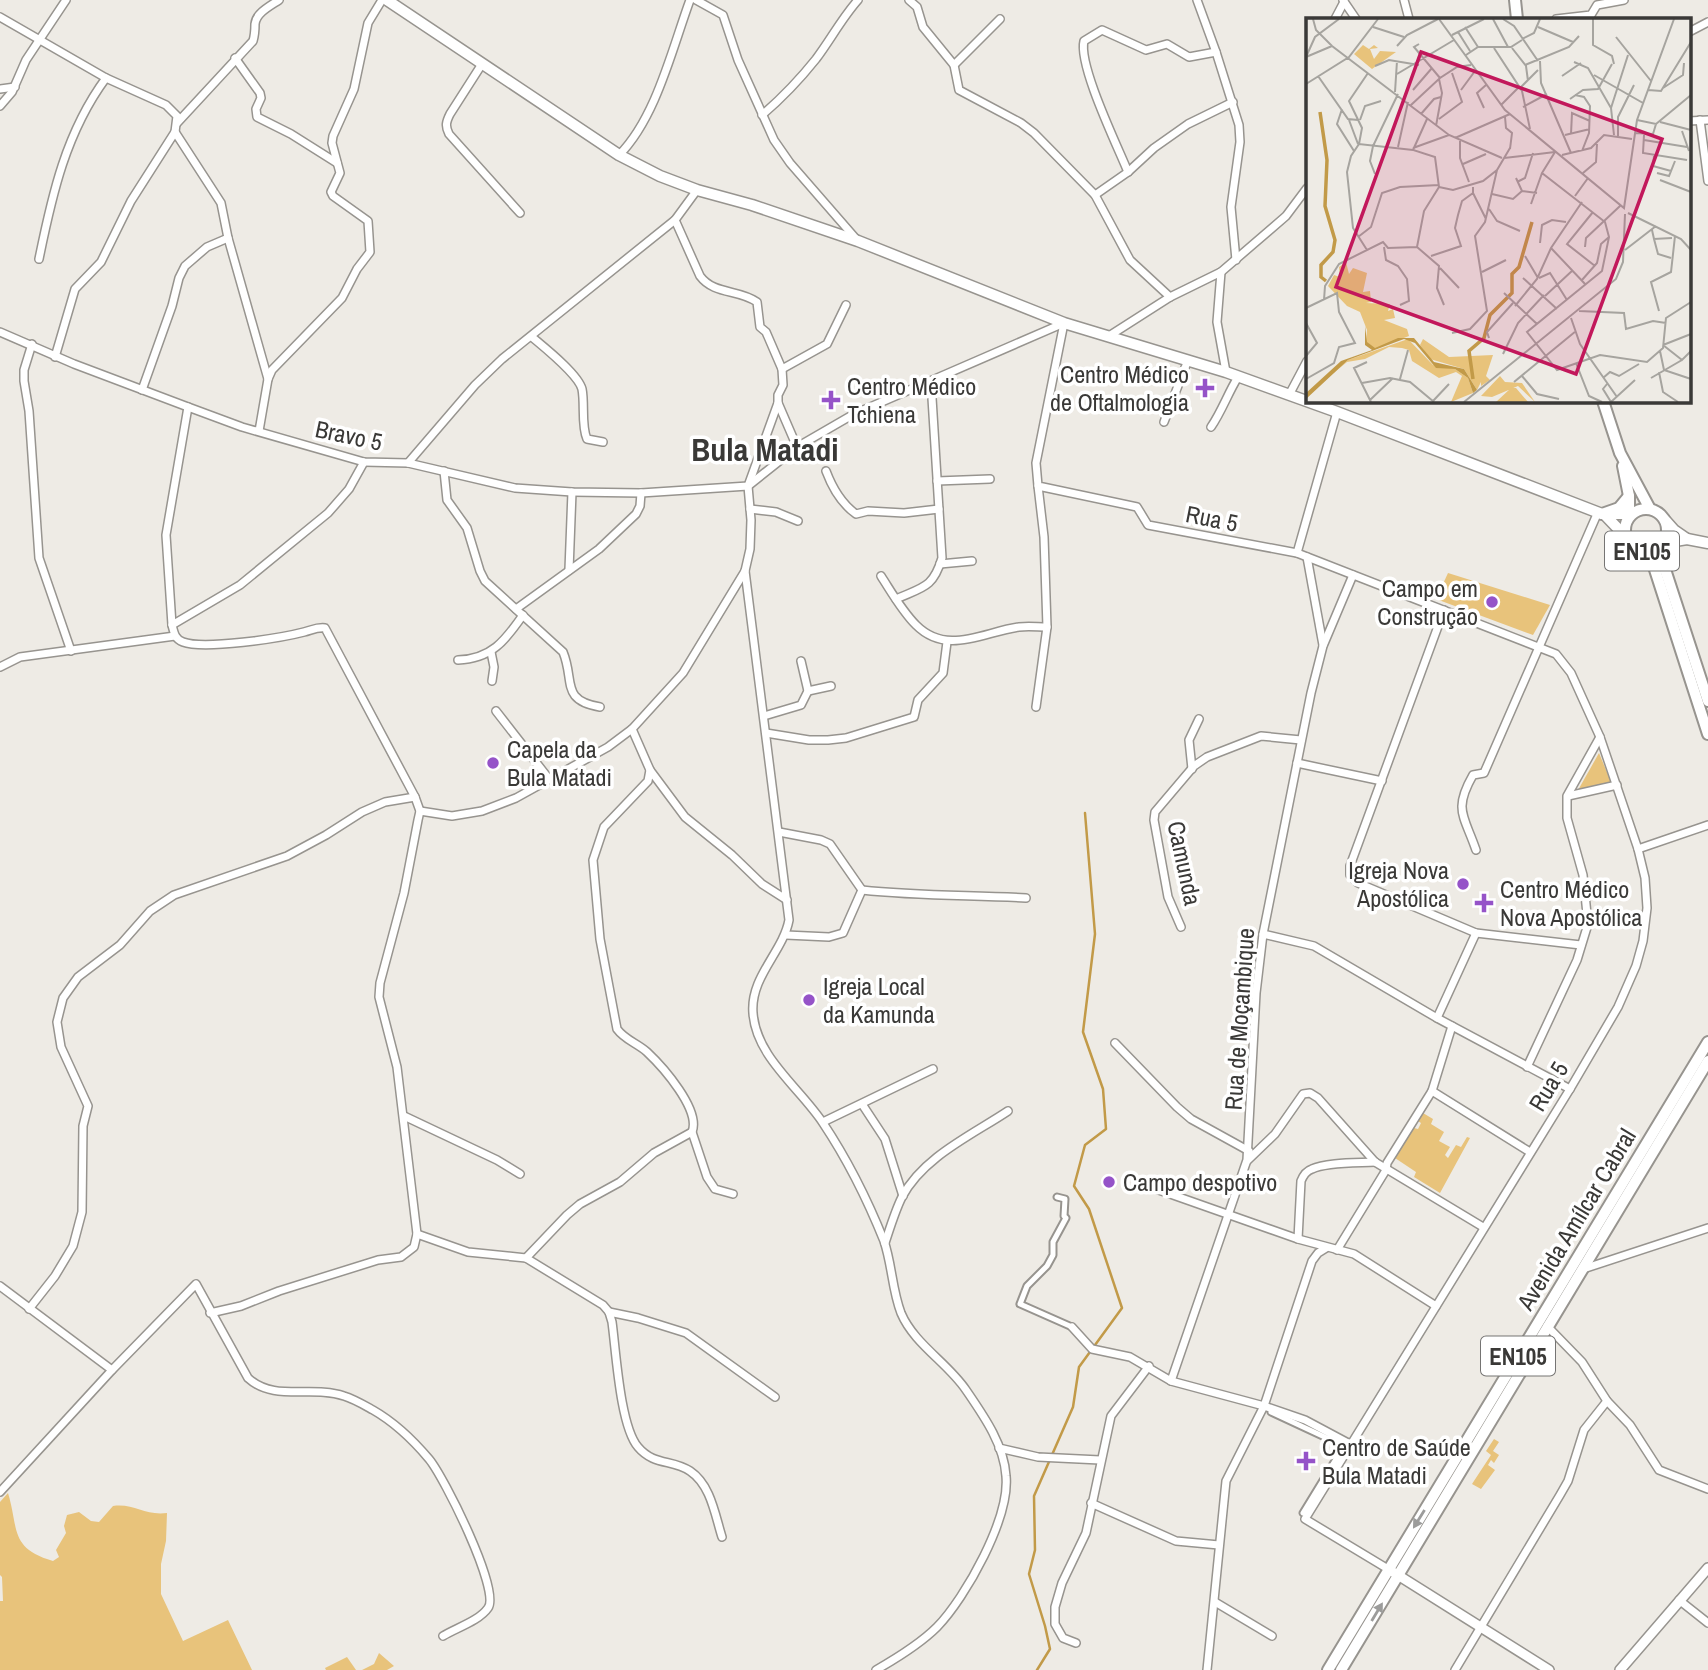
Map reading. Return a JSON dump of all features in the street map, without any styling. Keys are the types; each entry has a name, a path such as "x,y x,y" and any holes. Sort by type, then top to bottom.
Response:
{"main road":[{"path":"385,0 619,155 660,176 858,241 1064,323 1226,372 1306,401"},
{"path":"1516,0 1517,18"},
{"path":"1309,402 1602,514 1629,514"},
{"name":"EN105","path":"1603,402 1620,453 1629,496 1629,514 1625,525 1628,539 1635,549 1657,547 1667,535 1666,521 1657,511 1642,509 1629,514"},
{"name":"EN105","path":"1620,453 1650,509"},
{"path":"1602,514 1619,508 1629,496"},
{"path":"1602,514 1628,539"},
{"path":"1666,521 1687,539 1708,543"},
{"path":"1657,547 1687,539"},
{"name":"EN105","path":"1657,547 1708,701"},
{"name":"EN105","path":"1657,547 1708,734"},
{"name":"Avenida Amílcar Cabral","path":"1328,1670 1708,1042"},
{"name":"Avenida Amílcar Cabral","path":"1341,1670 1708,1061"}],"street":[{"path":"0,106 15,88 26,60 66,0"},
{"path":"55,356 75,289 102,262 131,201 176,127 253,41 256,33 255,20 279,0"},
{"path":"259,431 268,379 278,363 342,298 357,269 370,252 368,221 333,196 332,187 340,173 333,136 354,89 368,23 385,0"},
{"path":"619,155 632,142 654,98 690,0"},
{"path":"696,0 706,2 719,10 726,21 738,60 774,140 790,163 858,241"},
{"path":"762,115 783,97 817,57 839,23 859,0"},
{"path":"909,0 917,8 923,27 954,65 959,90 1021,123 1095,195 1130,260 1170,297"},
{"path":"1197,0 1233,102 1240,142 1230,207 1236,260"},
{"path":"1404,0 1409,18"},
{"path":"1574,18 1591,17 1597,5 1624,0"},
{"path":"1335,18 1343,1"},
{"path":"1343,1 1355,18"},
{"path":"0,17 106,78 166,105 177,116 176,127 221,203 228,238 268,379"},
{"path":"954,65 1000,19"},
{"path":"1690,31 1708,22"},
{"path":"1128,172 1090,80 1083,50 1084,41 1096,31 1102,30 1146,50 1167,44 1189,57 1216,52"},
{"path":"235,58 260,93 257,117 291,134 338,164"},
{"path":"482,64 450,114 446,129 520,214"},
{"path":"39,259 51,202 76,124 106,78"},
{"path":"0,89 15,88"},
{"path":"1095,195 1188,124 1233,102"},
{"path":"1704,120 1708,181"},
{"path":"1109,336 1170,297 1221,272 1286,216 1306,189"},
{"path":"408,463 475,385 502,359 675,220 696,190"},
{"path":"420,811 452,816 482,810 516,798 583,763 632,729 683,673 745,571 750,549 748,486 778,403 778,395 783,385 782,369 766,332 760,327 757,302 751,297 713,288 706,283 700,276 675,220"},
{"path":"142,390 185,266 207,247 228,238"},
{"path":"1221,272 1217,322 1226,372"},
{"path":"782,369 827,345 846,305"},
{"path":"748,486 797,447 864,410 1064,323"},
{"path":"1036,707 1047,627 1044,537 1035,463 1064,323"},
{"name":"Bravo 5","path":"0,332 188,407 364,463 408,463 515,488 572,492 641,493 748,486"},
{"path":"532,337 579,382 586,422 585,436 587,439 603,442"},
{"path":"32,344 24,370 24,381 29,411 39,558 71,651"},
{"path":"1164,422 1188,360"},
{"path":"1289,395 1306,364"},
{"path":"1211,427 1221,413 1225,398 1238,377"},
{"path":"896,599 924,587 936,578 940,564 931,382"},
{"path":"778,403 797,447"},
{"path":"188,407 166,535 175,636 182,642 209,644 278,637 325,628 420,811 379,997 397,1067 404,1116 417,1234 414,1247 401,1257 377,1260 241,1306 210,1313"},
{"path":"1297,553 1337,412"},
{"path":"172,625 240,585 328,513 349,489 364,463"},
{"path":"444,471 447,500 467,528 480,572 494,590 563,652 569,667 573,696 584,705 600,707"},
{"path":"826,471 844,502 856,514 868,511 904,513 939,509"},
{"path":"937,481 990,479"},
{"name":"Rua 5","path":"1038,486 1137,507 1148,525 1297,553 1556,654 1564,663 1600,737 1638,849 1645,878 1647,908 1643,941 1636,966 1618,1007 1570,1089 1304,1516"},
{"path":"569,570 572,492"},
{"path":"516,609 599,549 636,514 641,493"},
{"path":"750,509 776,512 799,522"},
{"path":"1476,850 1460,809 1462,794 1473,775 1484,773 1602,514"},
{"path":"1307,557 1324,646"},
{"path":"940,564 972,561"},
{"path":"745,571 789,920 786,935 764,970 756,990 752,1011 757,1034 771,1057 823,1122 854,1178 884,1243 902,1315 923,1344 963,1386 984,1418 999,1448 1006,1475 1004,1503 981,1564 936,1627 902,1654 876,1670"},
{"name":"Rua de Moçambique","path":"1171,1381 1250,1151 1256,993 1263,934 1301,740 1324,646 1353,575"},
{"path":"881,576 918,627 934,638 947,642 973,640 1020,627 1047,627"},
{"path":"1444,610 1350,866 1350,875 1358,883 1476,933 1581,946"},
{"path":"458,660 474,659 491,652 523,615"},
{"path":"0,667 20,657 175,636"},
{"path":"766,733 809,740 828,740 846,738 914,717 918,700 943,673 947,642"},
{"path":"491,652 494,667 492,681"},
{"path":"764,716 801,705 808,691 801,661"},
{"path":"808,691 831,687"},
{"path":"496,711 549,779"},
{"path":"1192,769 1189,740 1199,719"},
{"path":"632,729 650,770 685,817 733,855 762,884 787,900"},
{"name":"Camunda","path":"1181,927 1168,897 1154,821 1155,812 1192,769 1207,757 1261,736 1301,740"},
{"path":"1527,1067 1577,960 1588,924 1585,889 1567,818 1567,796 1600,737"},
{"path":"1297,762 1382,781"},
{"path":"650,770 648,781 604,827 593,860 600,940 617,1028 624,1038 649,1054 679,1089 694,1118 692,1132 707,1177 715,1189 733,1194"},
{"path":"1567,796 1617,785"},
{"path":"29,1309 55,1276 73,1246 82,1212 83,1126 88,1106 61,1047 57,1022 63,998 78,977 120,945 150,911 174,895 287,856 362,812 385,802 415,797"},
{"path":"1638,849 1708,825"},
{"path":"779,832 821,840 830,845 862,890 898,894 942,893 1026,898"},
{"path":"786,935 829,937 843,933 862,890"},
{"path":"1437,1018 1476,933"},
{"path":"1263,934 1314,946 1437,1018 1570,1089"},
{"path":"1337,1250 1432,1091 1452,1026"},
{"path":"1115,1043 1191,1119 1250,1151"},
{"path":"823,1122 933,1069"},
{"path":"1432,1091 1530,1153"},
{"path":"1247,1160 1275,1134 1307,1092 1318,1098 1375,1162 1483,1227"},
{"path":"862,1104 885,1139 903,1196"},
{"path":"884,1243 903,1196 928,1165 1008,1111"},
{"path":"404,1116 497,1160 520,1174"},
{"path":"526,1258 566,1214 620,1182 653,1153 692,1132"},
{"path":"1298,1239 1301,1181 1305,1174 1311,1169 1321,1167 1375,1162"},
{"path":"1156,1189 1325,1248 1354,1254 1436,1306"},
{"path":"1057,1197 1065,1199 1066,1218 1053,1242 1053,1255 1027,1286 1020,1304 1072,1327 1092,1349 1130,1357 1171,1381 1305,1420 1350,1444"},
{"path":"1582,1270 1708,1228"},
{"path":"417,1234 468,1252 526,1258 603,1305 609,1312 627,1429 636,1445 649,1459 689,1470 702,1483 722,1537"},
{"path":"1207,1670 1226,1482 1264,1406 1312,1261 1325,1248"},
{"path":"0,1492 112,1370 196,1284 248,1378 258,1387 273,1392 315,1392 344,1396 375,1411 396,1426 430,1461 472,1540 492,1595 489,1608 443,1636"},
{"path":"0,1286 112,1370"},
{"path":"609,1312 686,1333 775,1397"},
{"path":"1547,1326 1581,1362 1607,1401 1630,1425 1659,1470 1708,1489"},
{"path":"1076,1643 1063,1638 1055,1624 1055,1607 1062,1583 1086,1533 1111,1416 1149,1366"},
{"path":"1455,1670 1560,1495 1568,1480 1584,1430 1607,1401"},
{"path":"1271,1412 1344,1446 1304,1516 1549,1670"},
{"path":"999,1448 1038,1457 1100,1460"},
{"path":"1091,1503 1176,1541 1219,1545"},
{"path":"1620,1670 1708,1568"},
{"path":"1679,1600 1708,1623"},
{"path":"1215,1602 1272,1636"}],"shaded area":[{"name":"Campo em Construção","path":"1448,573 1550,605 1533,635 1436,599"},
{"path":"1599,753 1611,782 1577,792"},
{"path":"1423,1113 1433,1119 1431,1124 1444,1132 1439,1141 1450,1147 1445,1155 1448,1158 1456,1145 1461,1147 1467,1137 1470,1138 1440,1193 1414,1177 1416,1172 1395,1158 1414,1128 1418,1129 1421,1123 1418,1121"},
{"path":"1494,1439 1499,1442 1493,1451 1499,1455 1494,1463 1491,1460 1488,1465 1495,1470 1481,1489 1472,1484 1491,1455 1486,1451"},
{"path":"8,1493 15,1527 22,1543 39,1556 53,1561 59,1557 56,1550 66,1533 64,1526 67,1515 79,1512 91,1521 99,1522 113,1506 167,1513 166,1541 161,1564 161,1594 183,1641 228,1620 252,1670 0,1670 0,1601 3,1601 0,1575 0,1502"},
{"path":"379,1653 394,1666 387,1670 362,1670 374,1664"},
{"path":"347,1657 356,1670 326,1670 325,1668"}],"waterway":[{"path":"1037,1670 1050,1649 1029,1574 1035,1550 1034,1496 1073,1407 1079,1367 1122,1308 1089,1209 1074,1186 1085,1145 1106,1129 1103,1089 1083,1032 1095,934 1085,813"}],"place":[{"name":"Centro Médico de Oftalmologia","path":"1205,388"},
{"name":"Centro Médico Tchiena","path":"831,400"},
{"name":"Campo em Construção","path":"1492,602"},
{"name":"Capela da Bula Matadi","path":"493,763"},
{"name":"Igreja Nova Apostólica","path":"1463,884"},
{"name":"Centro Médico Nova Apostólica","path":"1484,903"},
{"name":"Igreja Local da Kamunda","path":"809,1000"},
{"name":"Campo despotivo","path":"1109,1182"},
{"name":"Centro de Saúde Bula Matadi","path":"1306,1461"}],"district":[{"name":"Bula Matadi","path":"765,449"}]}
